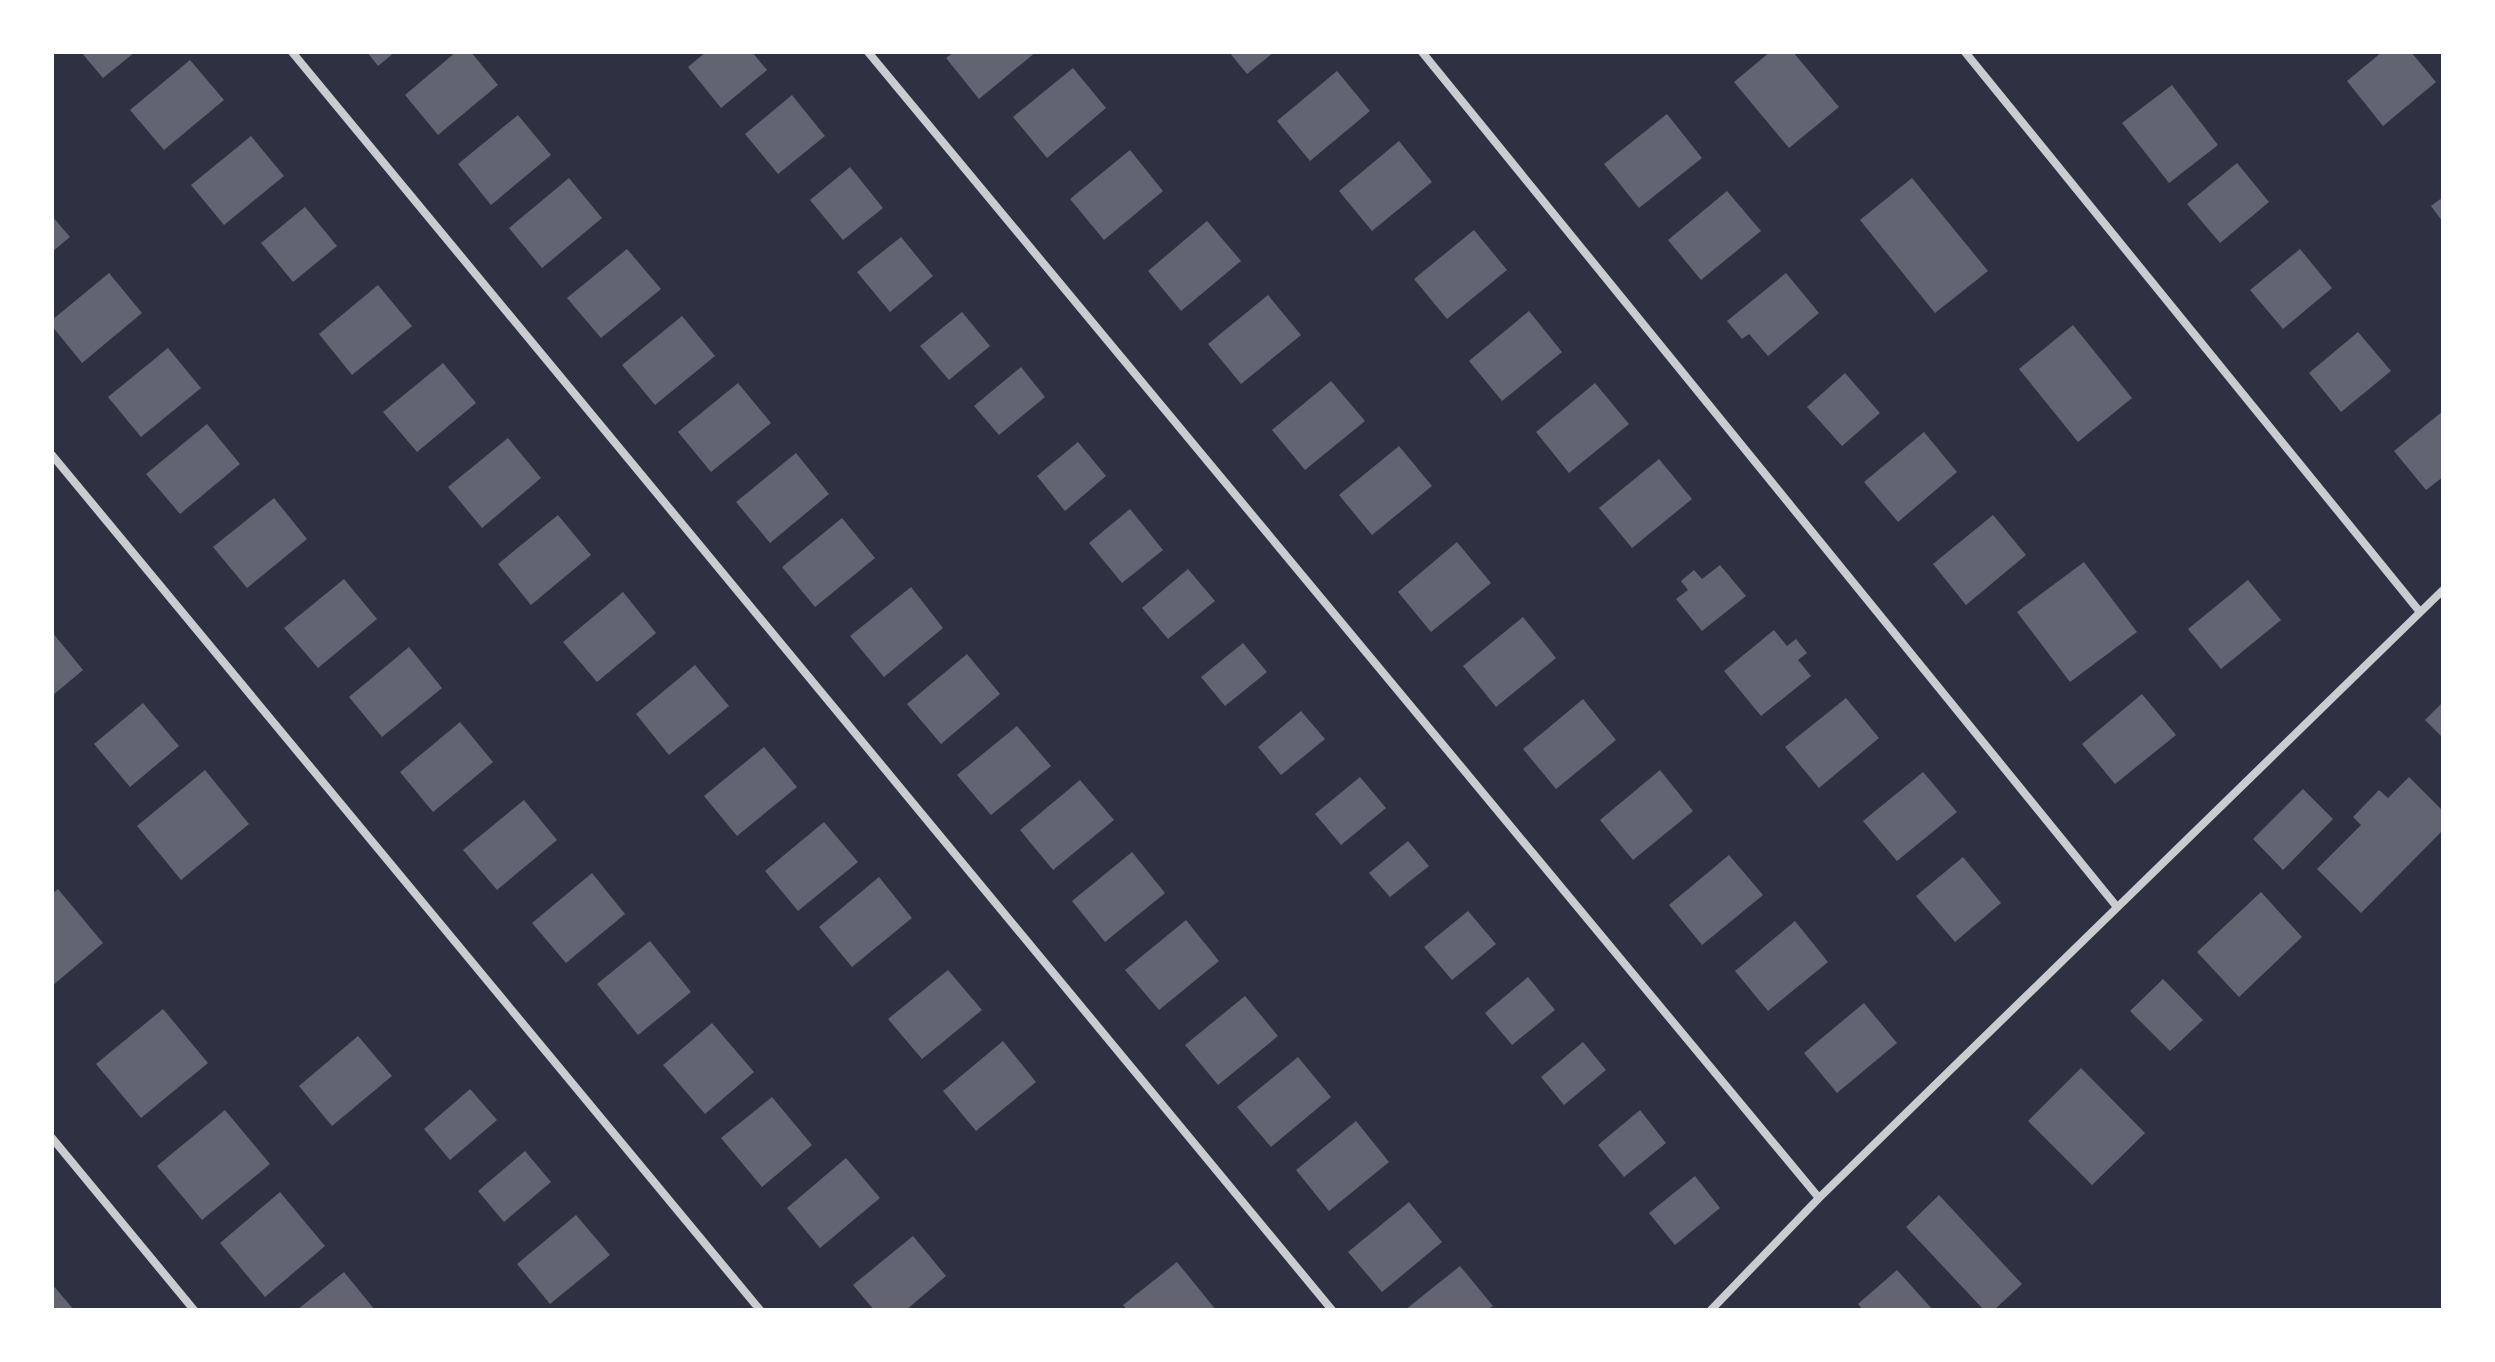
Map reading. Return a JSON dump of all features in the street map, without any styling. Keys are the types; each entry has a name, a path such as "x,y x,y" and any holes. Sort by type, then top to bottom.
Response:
{"street":[{"path":"292,52 1332,1310"},
{"path":"868,52 1819,1198"},
{"path":"1422,52 2117,907"},
{"path":"1965,52 2420,612"},
{"path":"52,455 760,1310"},
{"path":"1711,1310 1819,1198 2443,590"},
{"path":"52,1138 194,1310"}],"building":[{"path":"81,52 135,52 103,78"},
{"path":"367,52 395,52 378,66"},
{"path":"456,52 471,52 498,85 438,135 405,95"},
{"path":"706,52 752,52 767,70 721,108 688,67"},
{"path":"954,52 1036,52 979,99 946,58"},
{"path":"1229,52 1274,52 1247,74"},
{"path":"1770,52 1793,52 1839,107 1789,148 1734,82"},
{"path":"2382,52 2411,52 2436,82 2383,126 2347,81"},
{"path":"190,60 224,100 164,150 130,110"},
{"path":"1073,68 1106,108 1047,158 1013,117"},
{"path":"1337,71 1370,111 1310,161 1277,121"},
{"path":"2172,85 2218,145 2169,183 2122,123"},
{"path":"792,95 825,136 778,174 745,134"},
{"path":"1667,114 1702,158 1639,208 1604,164"},
{"path":"518,115 551,155 491,205 458,164"},
{"path":"251,136 284,176 224,225 191,185"},
{"path":"1399,141 1432,182 1372,231 1339,191"},
{"path":"1130,150 1163,191 1104,240 1070,199"},
{"path":"2237,163 2269,202 2220,243 2187,204"},
{"path":"850,167 883,208 843,240 810,200"},
{"path":"569,178 602,218 542,268 509,228"},
{"path":"1912,178 1988,271 1935,313 1860,220"},
{"path":"1727,191 1761,231 1701,280 1668,240"},
{"path":"2443,197 2443,222 2431,206"},
{"path":"305,207 337,246 293,282 261,243"},
{"path":"52,216 70,237 52,252"},
{"path":"1207,221 1241,261 1181,311 1148,271"},
{"path":"1474,230 1507,270 1447,319 1414,279"},
{"path":"901,237 933,276 890,312 857,272"},
{"path":"627,249 661,289 601,338 567,298"},
{"path":"2300,249 2332,288 2283,329 2250,290"},
{"path":"109,273 142,313 82,363 52,326 52,320"},
{"path":"1786,273 1819,313 1768,356 1749,334 1742,339 1727,321"},
{"path":"378,285 412,326 352,375 319,334"},
{"path":"1268,295 1301,335 1241,384 1208,344"},
{"path":"1529,311 1562,352 1502,401 1469,361"},
{"path":"962,312 990,346 949,380 920,346"},
{"path":"682,316 715,356 655,405 622,365"},
{"path":"2073,325 2132,398 2078,442 2019,369"},
{"path":"2358,332 2391,371 2341,412 2309,373"},
{"path":"168,348 201,388 141,437 108,397"},
{"path":"443,363 476,403 417,452 383,412"},
{"path":"1021,367 1045,397 999,435 974,406"},
{"path":"1845,373 1880,413 1842,446 1807,407"},
{"path":"1331,381 1365,421 1305,470 1272,430"},
{"path":"738,383 771,423 711,472 678,432"},
{"path":"1595,383 1629,424 1569,473 1536,432"},
{"path":"2443,411 2443,477 2426,490 2394,451"},
{"path":"207,424 240,464 180,514 146,474"},
{"path":"1924,432 1957,472 1898,522 1864,482"},
{"path":"508,438 541,478 482,528 448,487"},
{"path":"1078,442 1106,476 1065,511 1037,476"},
{"path":"1399,446 1432,486 1372,535 1339,495"},
{"path":"796,453 829,494 770,543 736,502"},
{"path":"1659,459 1692,499 1632,548 1599,508"},
{"path":"274,498 307,539 247,588 213,547"},
{"path":"1130,509 1163,550 1122,583 1089,543"},
{"path":"558,515 591,555 531,605 498,564"},
{"path":"1993,515 2026,555 1966,605 1933,564"},
{"path":"842,518 875,558 815,607 782,567"},
{"path":"1457,542 1491,583 1431,632 1398,592"},
{"path":"2084,562 2137,632 2070,682 2017,612"},
{"path":"1720,565 1746,596 1702,631 1676,599 1688,590 1681,581 1694,570 1702,579"},
{"path":"1188,569 1215,601 1168,639 1142,608"},
{"path":"344,579 377,619 318,668 284,628"},
{"path":"2248,580 2281,620 2221,669 2188,629"},
{"path":"911,587 943,628 884,677 850,636"},
{"path":"623,592 656,633 597,682 563,642"},
{"path":"1523,617 1556,658 1496,707 1463,666"},
{"path":"1774,630 1787,646 1796,639 1807,653 1798,660 1811,676 1761,716 1724,671"},
{"path":"52,632 83,670 52,696"},
{"path":"1243,643 1267,672 1225,706 1201,677"},
{"path":"409,647 442,688 382,737 349,697"},
{"path":"967,654 1000,694 941,744 907,704"},
{"path":"695,665 729,706 669,755 636,714"},
{"path":"2142,694 2176,735 2115,784 2082,744"},
{"path":"1846,698 1879,738 1819,788 1785,747"},
{"path":"1583,699 1616,740 1556,789 1523,749"},
{"path":"2443,702 2443,738 2425,720"},
{"path":"143,703 179,746 130,787 94,744"},
{"path":"1301,711 1325,739 1281,775 1258,747"},
{"path":"460,722 493,762 433,812 400,772"},
{"path":"1017,726 1051,766 991,815 957,775"},
{"path":"764,747 797,787 737,836 704,796"},
{"path":"205,770 249,824 181,880 137,826"},
{"path":"1660,770 1693,811 1633,860 1600,820"},
{"path":"1923,772 1957,812 1897,861 1863,821"},
{"path":"1360,777 1386,808 1341,845 1315,814"},
{"path":"2409,777 2443,811 2443,830 2361,913 2317,869 2361,825 2353,817 2379,790 2388,798"},
{"path":"1080,780 1114,820 1053,870 1020,830"},
{"path":"2303,789 2333,819 2283,870 2253,839"},
{"path":"524,800 557,840 497,890 463,850"},
{"path":"824,822 858,862 798,911 765,871"},
{"path":"1408,841 1429,866 1390,897 1369,873"},
{"path":"1132,852 1165,893 1105,942 1072,901"},
{"path":"1729,855 1763,895 1702,945 1669,905"},
{"path":"1963,857 2001,903 1955,942 1916,896"},
{"path":"592,873 625,914 566,963 532,923"},
{"path":"879,877 912,918 852,967 819,927"},
{"path":"58,889 103,943 52,986 52,894"},
{"path":"2261,892 2302,937 2239,997 2197,952"},
{"path":"1468,911 1496,944 1452,980 1424,947"},
{"path":"1186,920 1219,961 1159,1010 1125,970"},
{"path":"1795,921 1828,962 1768,1011 1735,971"},
{"path":"650,941 691,992 638,1035 597,984"},
{"path":"948,970 982,1010 922,1059 888,1019"},
{"path":"1528,977 1555,1010 1512,1045 1485,1013"},
{"path":"2163,979 2203,1020 2170,1051 2130,1011"},
{"path":"1245,996 1278,1036 1218,1085 1185,1045"},
{"path":"1864,1003 1897,1043 1837,1093 1804,1053"},
{"path":"163,1009 208,1063 141,1118 96,1064"},
{"path":"712,1023 754,1072 705,1114 663,1065"},
{"path":"358,1036 392,1076 332,1126 299,1086"},
{"path":"1003,1041 1036,1082 976,1131 943,1091"},
{"path":"1583,1042 1606,1070 1564,1105 1541,1077"},
{"path":"1298,1057 1331,1097 1271,1147 1237,1107"},
{"path":"2081,1068 2145,1133 2092,1185 2028,1121"},
{"path":"470,1089 497,1120 450,1160 424,1129"},
{"path":"772,1097 812,1145 762,1187 721,1138"},
{"path":"225,1110 270,1164 202,1220 157,1166"},
{"path":"1640,1110 1666,1143 1624,1177 1598,1145"},
{"path":"1356,1121 1389,1162 1329,1211 1296,1170"},
{"path":"525,1151 551,1182 504,1222 478,1191"},
{"path":"846,1158 880,1198 820,1248 787,1208"},
{"path":"1695,1176 1720,1208 1675,1245 1649,1213"},
{"path":"280,1192 325,1246 265,1297 220,1243"},
{"path":"1939,1195 2022,1284 1994,1310 1984,1310 1906,1227"},
{"path":"1409,1202 1442,1242 1382,1292 1348,1252"},
{"path":"576,1215 610,1255 550,1304 517,1264"},
{"path":"913,1236 946,1276 906,1310 874,1310 853,1285"},
{"path":"1177,1262 1216,1310 1127,1310 1123,1305"},
{"path":"1460,1266 1493,1306 1487,1310 1405,1310"},
{"path":"1897,1270 1933,1310 1863,1310 1858,1304"},
{"path":"344,1272 375,1310 297,1310"},
{"path":"52,1284 74,1310 52,1310"}]}
